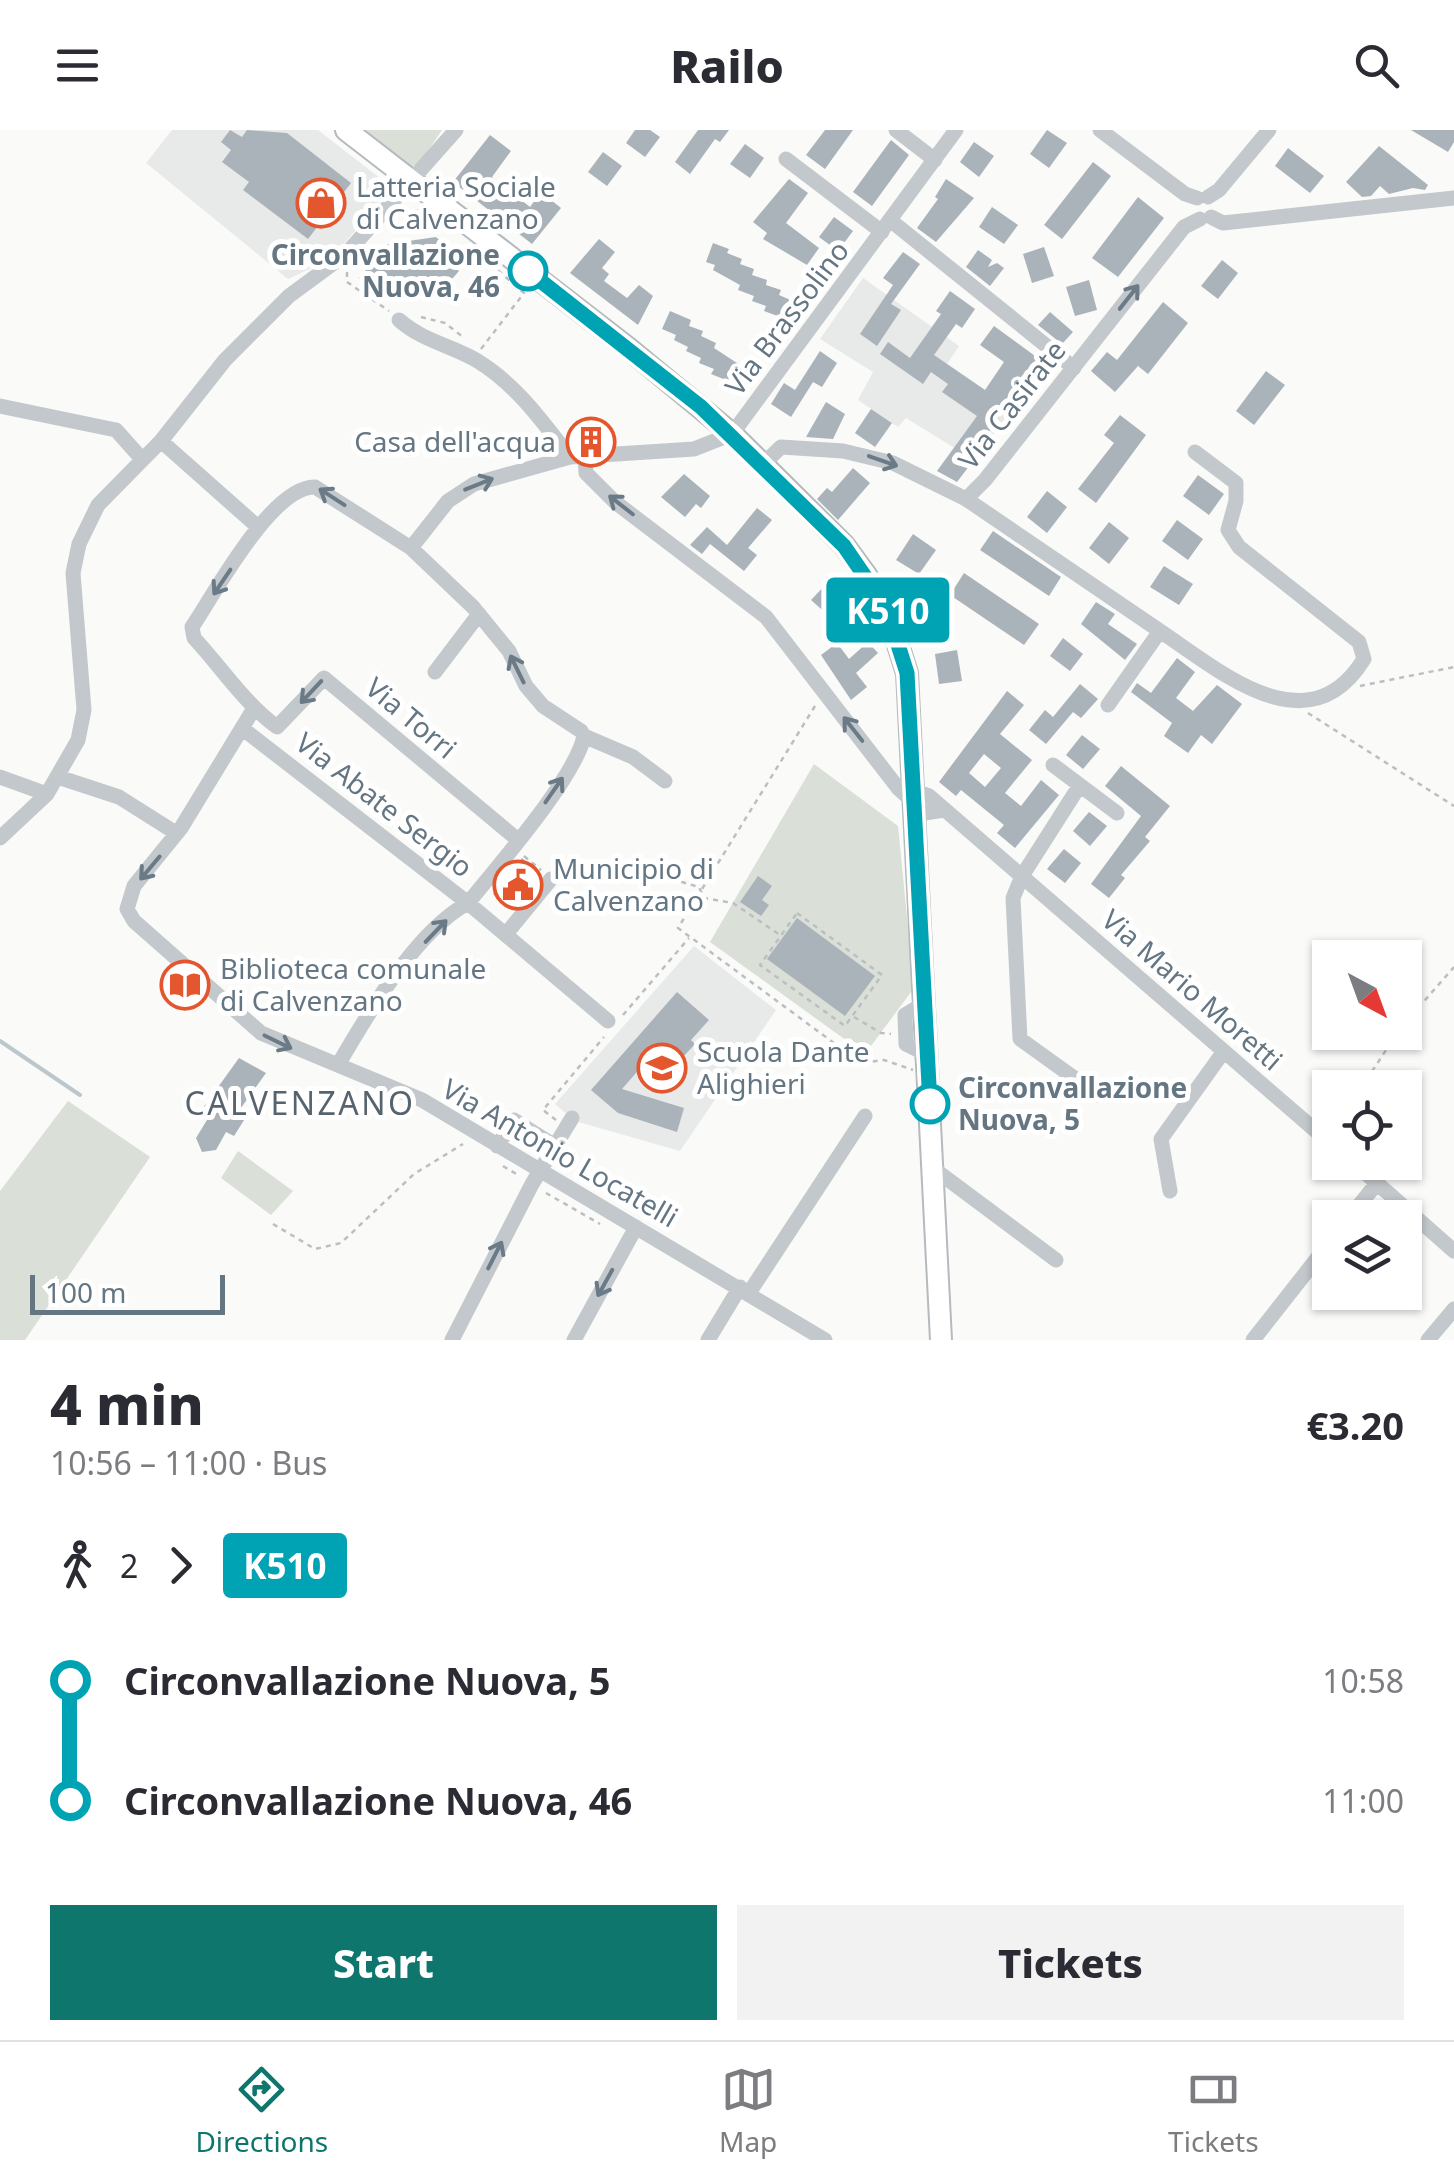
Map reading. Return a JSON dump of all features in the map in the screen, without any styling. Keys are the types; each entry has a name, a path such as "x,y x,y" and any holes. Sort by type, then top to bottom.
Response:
{"main road":[{"path":"346,130 628,348 732,434 844,546 886,607 907,673 944,1333"}],"street":[{"path":"0,838 46,794 78,740 84,710 72,573 78,544 98,505 161,441 225,360 289,296 346,254 457,130"},
{"path":"896,130 935,160"},
{"name":"Via Brassolino","path":"732,434 956,130"},
{"path":"1100,130 1206,206 1454,198"},
{"name":"Via Casirate","path":"762,465 781,447 843,451 893,463 966,499 986,480 1184,227 1269,130"},
{"name":"Via Brassolino","path":"786,159 886,226"},
{"path":"886,226 1074,368"},
{"path":"396,316 417,336 473,358 494,372 518,392 615,502 766,617 898,788 916,802"},
{"path":"0,406 116,430 141,458"},
{"path":"411,548 448,501 474,484 578,457 694,449 732,434"},
{"path":"161,441 258,527"},
{"path":"966,499 1245,688 1291,702 1334,691 1356,673 1364,659 1359,642 1239,547 1228,530 1236,501 1236,483 1195,452"},
{"path":"58,778 119,797 176,833 253,710 245,693 194,638 192,627 258,527 296,490 316,487 411,548 479,614 508,650 526,686 542,706 584,736 634,757 665,782"},
{"path":"434,672 479,614"},
{"path":"1108,704 1160,630"},
{"name":"Via Torri","path":"253,710 278,727 324,678 516,844"},
{"name":"Via Abate Sergio","path":"244,730 268,744 468,903 608,1020"},
{"path":"338,1065 371,1006 410,958 468,903 516,844 578,756 584,736"},
{"path":"1053,765 1117,813"},
{"path":"0,777 46,794"},
{"path":"1080,785 1022,876 1013,898 1020,1039 1098,1096"},
{"name":"Via Mario Moretti","path":"916,802 925,813 944,810 1312,1127"},
{"name":"Via Antonio Locatelli","path":"176,833 134,886 127,910 176,961 261,1034 422,1100 536,1178 636,1227 825,1340"},
{"path":"506,934 551,879"},
{"path":"925,1003 904,1015 906,1044 928,1064"},
{"path":"1170,1191 1161,1139 1224,1051"},
{"path":"708,1340 865,1116"},
{"path":"452,1340 536,1178 572,1118"},
{"path":"497,1154 514,1120 555,1146"},
{"path":"934,1170 1056,1260"},
{"path":"1372,1180 1454,1251"},
{"path":"1363,1200 1376,1184"},
{"path":"574,1340 636,1227"},
{"path":"1252,1340 1312,1265"},
{"path":"1428,1340 1454,1309"}],"path":[{"path":"400,214 414,209 428,212"},
{"path":"480,351 524,293 497,272 488,258"},
{"path":"347,270 347,282 396,316"},
{"path":"418,316 445,322 490,359"},
{"path":"1334,691 1454,667"},
{"path":"824,692 678,928 861,1063 884,1060 928,1064"},
{"path":"1291,702 1454,806"},
{"path":"516,844 551,879 580,866 622,866 699,887 704,898 732,903 781,936"},
{"path":"797,914 882,975 853,1016 845,1026 760,965 797,914"},
{"path":"1422,1004 1454,967"},
{"path":"853,1016 881,1033 906,1036"},
{"path":"273,1224 316,1249 342,1243 414,1174 465,1142"},
{"path":"497,1154 600,1224"}],"shaded area":[{"path":"172,130 318,130 389,185 388,192 336,253 328,251 317,258 318,265 288,279 146,163"},
{"path":"357,130 442,130 420,163 409,168"},
{"path":"863,278 959,346 947,364 1007,405 1004,411 1009,415 974,460 906,418 898,427 858,400 873,372 820,339"},
{"path":"814,764 898,826 914,988 865,1054 710,942"},
{"name":"Scuola Dante Alighieri","path":"694,946 776,1010 680,1151 575,1121 555,1104"},
{"path":"68,1101 150,1157 25,1340 0,1340 0,1191"},
{"path":"238,1151 293,1191 271,1215 221,1178"}],"building":[{"path":"230,130 242,137 247,130 287,133 351,183 308,239 243,190 249,182 222,162 231,150 221,142"},
{"path":"635,130 650,130 660,137 645,157 626,143"},
{"path":"698,130 729,130 720,142 715,139 690,174 675,162"},
{"path":"825,130 853,130 825,169 806,155"},
{"path":"1047,130 1067,143 1049,168 1030,154"},
{"path":"1411,130 1454,130 1454,142 1448,152"},
{"path":"490,135 511,151 492,177 530,207 541,192 561,208 532,244 453,182"},
{"path":"891,140 909,155 872,206 853,192"},
{"path":"974,142 994,156 979,177 960,162"},
{"path":"745,144 764,158 750,178 730,164"},
{"path":"1379,146 1428,185 1425,190 1413,188 1389,194 1380,186 1371,196 1362,197 1346,182"},
{"path":"1288,148 1324,176 1310,193 1275,166"},
{"path":"603,152 622,166 607,186 588,172"},
{"path":"1093,162 1111,176 1062,239 1044,225"},
{"path":"789,179 808,193 786,223 819,248 807,265 763,239 767,233 753,222"},
{"path":"946,179 974,198 936,242 917,228 938,199 935,197"},
{"path":"1138,197 1164,218 1118,277 1092,258"},
{"path":"992,207 1018,225 1004,244 979,227"},
{"path":"834,217 853,231 838,251 819,237"},
{"path":"436,237 456,255 450,262 459,271 445,287 436,279 394,282 380,295 359,278 388,244"},
{"path":"599,239 615,252 602,268 609,274 604,281 627,298 639,285 653,296 638,325 570,273"},
{"path":"713,243 729,249 727,253 742,259 740,264 754,269 752,275 767,280 766,285 781,290 779,295 793,301 786,319 764,311 766,306 752,301 754,296 738,290 740,285 713,270 715,265 706,262"},
{"path":"1044,247 1054,276 1032,283 1023,254"},
{"path":"978,250 992,260 988,267 997,263 1004,268 990,286 966,267"},
{"path":"903,252 920,264 891,304 901,310 877,346 860,334 893,285 883,278"},
{"path":"1222,260 1238,273 1218,299 1201,286"},
{"path":"1089,280 1097,310 1075,316 1066,287"},
{"path":"950,291 975,309 962,328 956,324 934,355 985,390 1004,362 980,345 994,326 1050,367 1036,386 1029,381 1013,403 1010,401 989,432 993,435 957,482 937,471 977,416 942,392 948,384 931,372 923,384 880,354 888,342 910,358 941,314 936,311"},
{"path":"1163,302 1188,323 1148,374 1138,366 1115,392 1091,371 1107,352 1117,360"},
{"path":"670,311 691,320 689,326 703,331 701,336 716,343 714,348 740,365 738,370 746,374 739,392 724,385 726,380 711,374 714,369 699,363 701,358 674,340 676,335 662,329"},
{"path":"1050,312 1073,332 1062,344 1038,325"},
{"path":"820,351 837,363 822,387 813,382 791,417 771,404 784,383 795,390"},
{"path":"1266,371 1285,385 1254,425 1236,411"},
{"path":"826,402 845,414 833,439 806,437"},
{"path":"871,409 892,423 875,447 855,433"},
{"path":"1120,415 1146,435 1096,503 1078,489 1114,443 1104,435"},
{"path":"853,468 870,483 838,520 817,499 827,488 832,492"},
{"path":"684,474 710,496 701,508 696,504 685,517 661,497"},
{"path":"1198,475 1224,494 1209,515 1183,496"},
{"path":"1047,491 1067,507 1047,533 1027,517"},
{"path":"757,508 772,520 748,548 757,555 744,571 710,544 702,554 690,545 707,527 727,545"},
{"path":"1177,520 1203,539 1188,560 1162,541"},
{"path":"1109,522 1129,538 1109,564 1089,548"},
{"path":"993,531 1061,577 1049,596 980,550"},
{"path":"913,534 936,550 919,574 896,560"},
{"path":"1164,566 1193,584 1179,605 1150,587"},
{"path":"964,573 1039,624 1024,645 950,595"},
{"path":"831,579 850,596 830,617 811,600"},
{"path":"1096,602 1115,614 1108,624 1137,644 1125,660 1081,624"},
{"path":"1063,638 1083,654 1070,671 1050,656"},
{"path":"868,642 878,653 856,673 867,687 851,700 821,655 837,643 849,659"},
{"path":"957,650 962,681 939,684 935,654"},
{"path":"1177,658 1195,672 1176,698 1193,711 1217,685 1242,704 1212,744 1201,735 1188,753 1164,736 1172,723 1131,692 1137,683 1151,693"},
{"path":"1080,684 1098,699 1081,718 1073,712 1046,744 1029,730 1045,710 1053,717"},
{"path":"1007,691 1024,705 1000,734 1032,760 1005,793 1021,806 1041,780 1059,795 1015,848 997,833 1004,825 961,790 956,796 939,782","holes":["984,754 1001,768 985,787 969,773"]},
{"path":"1082,735 1100,749 1083,769 1066,755"},
{"path":"1121,766 1170,806 1145,837 1150,841 1121,875 1125,878 1109,898 1091,884 1141,816 1105,786"},
{"path":"1089,812 1107,826 1090,846 1073,831"},
{"path":"1064,849 1081,863 1065,883 1047,869"},
{"path":"522,858 541,874 512,909 493,894"},
{"path":"758,876 772,886 762,900 769,905 761,916 740,902"},
{"path":"797,918 875,976 845,1016 767,959"},
{"path":"677,992 709,1020 691,1040 695,1044 683,1057 673,1048 650,1073 642,1066 622,1089 684,1108 677,1132 618,1113 591,1090"},
{"path":"239,1058 266,1073 238,1112 246,1117 234,1136 226,1132 216,1150 202,1152 196,1138 207,1120 198,1115"}],"waterway":[{"path":"0,1041 80,1095"}],"bus line":[{"name":"K510","path":"528,271 732,434 844,546 886,607 907,673 930,1104"}],"place":[{"name":"Latteria Sociale di Calvenzano","path":"321,203"},
{"name":"Circonvallazione Nuova, 46","path":"528,271"},
{"name":"Casa dell'acqua","path":"591,442"},
{"name":"Municipio di Calvenzano","path":"518,885"},
{"name":"Biblioteca comunale di Calvenzano","path":"185,985"},
{"name":"Scuola Dante Alighieri","path":"662,1068"},
{"name":"Circonvallazione Nuova, 5","path":"930,1104"}],"district":[{"name":"CALVENZANO","path":"300,1104"}]}
